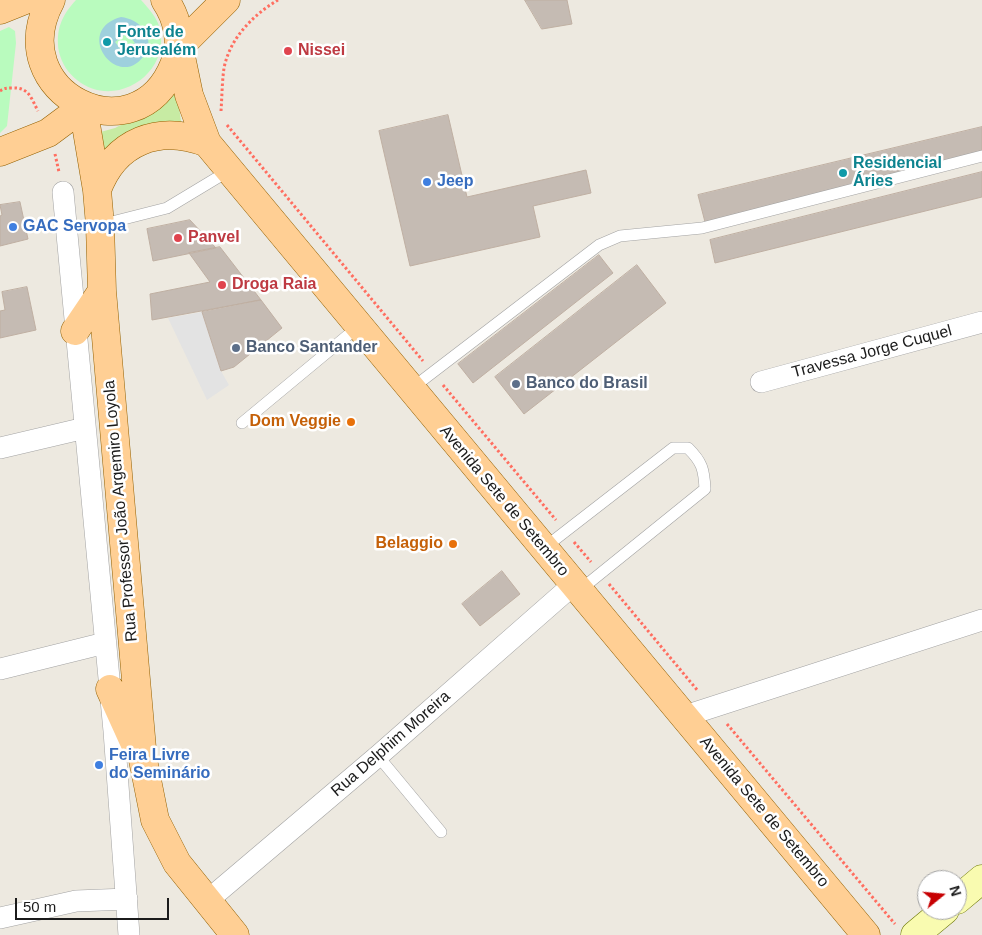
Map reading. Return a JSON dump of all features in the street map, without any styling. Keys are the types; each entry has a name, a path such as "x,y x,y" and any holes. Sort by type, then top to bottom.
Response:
{"main road":[{"path":"0,10 25,0"},
{"path":"51,0 44,11 38,39 43,67 50,80 70,100 82,107 111,112 139,105 162,87 170,75 179,47 224,1"},
{"name":"Avenida Sete de Setembro","path":"165,0 174,15 189,95 206,143 866,935"},
{"path":"0,152 45,125 82,107"},
{"name":"Rua Professor João Argemiro Loyola","path":"82,107 97,190 102,291 143,760 155,820 177,863 234,935"},
{"path":"45,125 89,142"},
{"path":"97,190 103,175 112,161 138,142 158,136 178,135 206,143"},
{"path":"75,331 102,291"},
{"path":"110,689 143,760"}],"street":[{"name":"Rua Professor João Argemiro Loyola","path":"63,192 110,689 129,935"},
{"name":"Travessa Jorge Cuquel","path":"762,382 982,322"},
{"path":"0,448 85,428"},
{"name":"Rua Delphim Moreira","path":"206,901 577,588"},
{"path":"684,716 982,620"},
{"path":"0,669 105,643"},
{"path":"967,892 982,879"},
{"path":"0,918 76,901 127,899"},
{"path":"914,935 933,920"}],"lane":[{"path":"411,389 599,246 620,236 702,228 982,156"},
{"path":"100,225 167,208 230,170"},
{"path":"242,423 359,326"},
{"path":"544,548 673,448 688,448 699,459 704,473 705,489 600,573 577,588"},
{"path":"378,756 441,832"}],"path":[{"path":"220,117 224,68 230,50 244,27 261,10 278,0"},
{"path":"0,91 4,88 20,87 26,90 45,125"},
{"path":"227,124 693,684"},
{"path":"726,723 888,915"}],"green space":[{"path":"76,0 141,0 155,17 160,29 161,46 156,61 148,73 136,83 122,89 107,91 92,88 77,80 71,74 60,56 58,37 63,17"},
{"path":"9,27 15,31 16,43 7,126 0,133 0,31"},
{"path":"176,86 182,128 104,162 97,133 115,128 156,107"}],"shaded area":[{"path":"202,312 221,371 229,385 207,400 168,318"}],"water":[{"name":"Fonte de Jerusalém","path":"121,17 128,18 144,30 147,35 148,47 145,54 135,64 124,67 113,64 105,56 100,45 100,34 107,24","holes":["127,33 135,43 123,52 115,42"]}],"building":[{"path":"525,0 567,0 572,24 542,29"},
{"name":"Jeep","path":"448,115 467,197 586,170 591,193 533,206 540,237 410,266 379,131"},
{"name":"Residencial Áries","path":"982,127 982,151 705,222 698,195"},
{"name":"Residencial Áries","path":"982,172 982,197 715,263 710,240"},
{"name":"GAC Servopa","path":"20,202 28,239 0,246 0,216 2,215 0,205"},
{"name":"Panvel","path":"190,220 216,248 153,261 147,229"},
{"name":"Droga Raia","path":"220,247 261,300 152,320 150,294 210,282 189,253"},
{"path":"599,255 613,273 473,383 458,364"},
{"path":"637,265 666,303 524,414 495,377"},
{"path":"27,287 36,330 0,338 0,311 5,310 2,292"},
{"name":"Banco Santander","path":"261,300 282,328 234,367 221,371 202,312"},
{"path":"502,571 520,594 480,626 462,604"}],"place":[{"name":"Fonte de Jerusalém","path":"107,42"},
{"name":"Nissei","path":"288,51"},
{"name":"Residencial Áries","path":"843,173"},
{"name":"Jeep","path":"427,182"},
{"name":"GAC Servopa","path":"13,227"},
{"name":"Panvel","path":"178,238"},
{"name":"Droga Raia","path":"222,285"},
{"name":"Banco Santander","path":"236,348"},
{"name":"Banco do Brasil","path":"516,384"},
{"name":"Dom Veggie","path":"351,422"},
{"name":"Belaggio","path":"453,544"},
{"name":"Feira Livre do Seminário","path":"99,765"}]}
